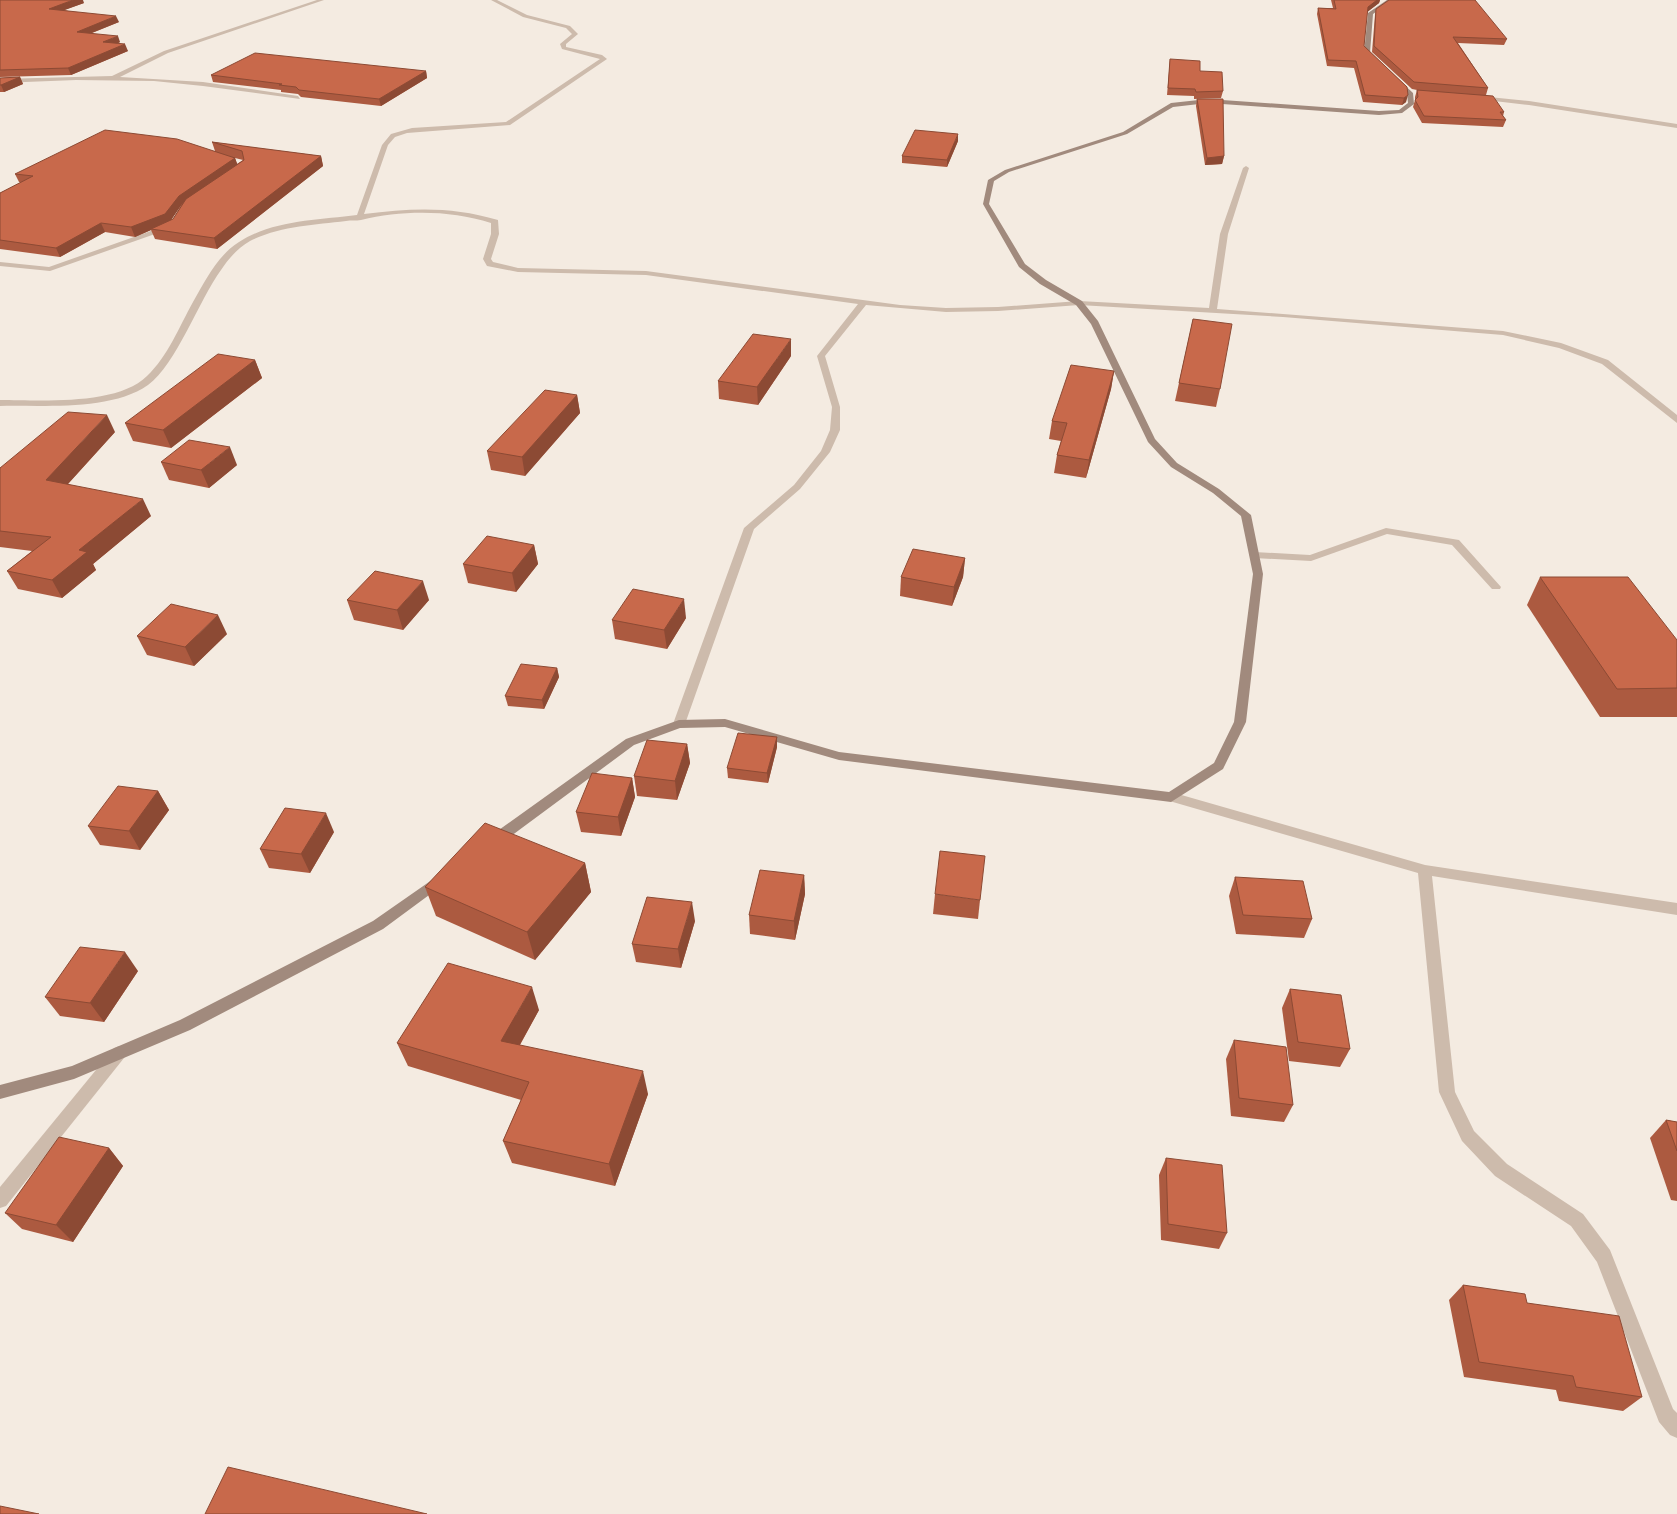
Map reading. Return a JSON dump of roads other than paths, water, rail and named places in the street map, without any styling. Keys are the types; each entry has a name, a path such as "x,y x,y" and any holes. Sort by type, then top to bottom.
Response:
{"street":[{"path":"111,79 166,52 322,0"},
{"path":"359,218 390,136 412,130 508,124 604,59 600,56 564,48 563,44 575,34 568,27 524,16 493,0"},
{"path":"1172,797 1219,766 1240,722 1258,574 1246,515 1216,491 1174,465 1151,440 1095,323 1079,303 1043,282 1022,265 986,204 991,180 1008,171 1125,132 1171,105 1208,101 1400,112 1411,104 1414,93 1367,53 1371,13 1390,0"},
{"path":"0,80 40,78 111,79 204,84 298,98"},
{"path":"1467,97 1545,104 1610,118 1677,126"},
{"path":"1213,311 1224,234 1246,168"},
{"path":"0,403 93,400 126,392 146,383 169,354 211,280 234,249 259,234 281,227 417,211 463,212 482,216 495,222 495,234 486,259 490,264 498,267 518,270 646,273 864,302 946,310 1079,303 1503,333 1561,346 1605,362 1676,421"},
{"path":"0,264 41,270 59,267 148,237 173,226 176,222"},
{"path":"679,724 749,528 797,487 825,452 835,430 836,406 821,356 864,302"},
{"path":"1254,555 1310,558 1386,531 1455,542 1496,587"},
{"path":"488,845 630,742 679,724 725,723 839,756 1172,797 1426,870 1677,909"},
{"path":"1426,870 1447,1092 1468,1136 1501,1170 1577,1220 1604,1256 1666,1415 1677,1428"},
{"path":"0,1092 74,1072 185,1025 378,925 449,873"},
{"path":"0,1200 119,1053"}]}
